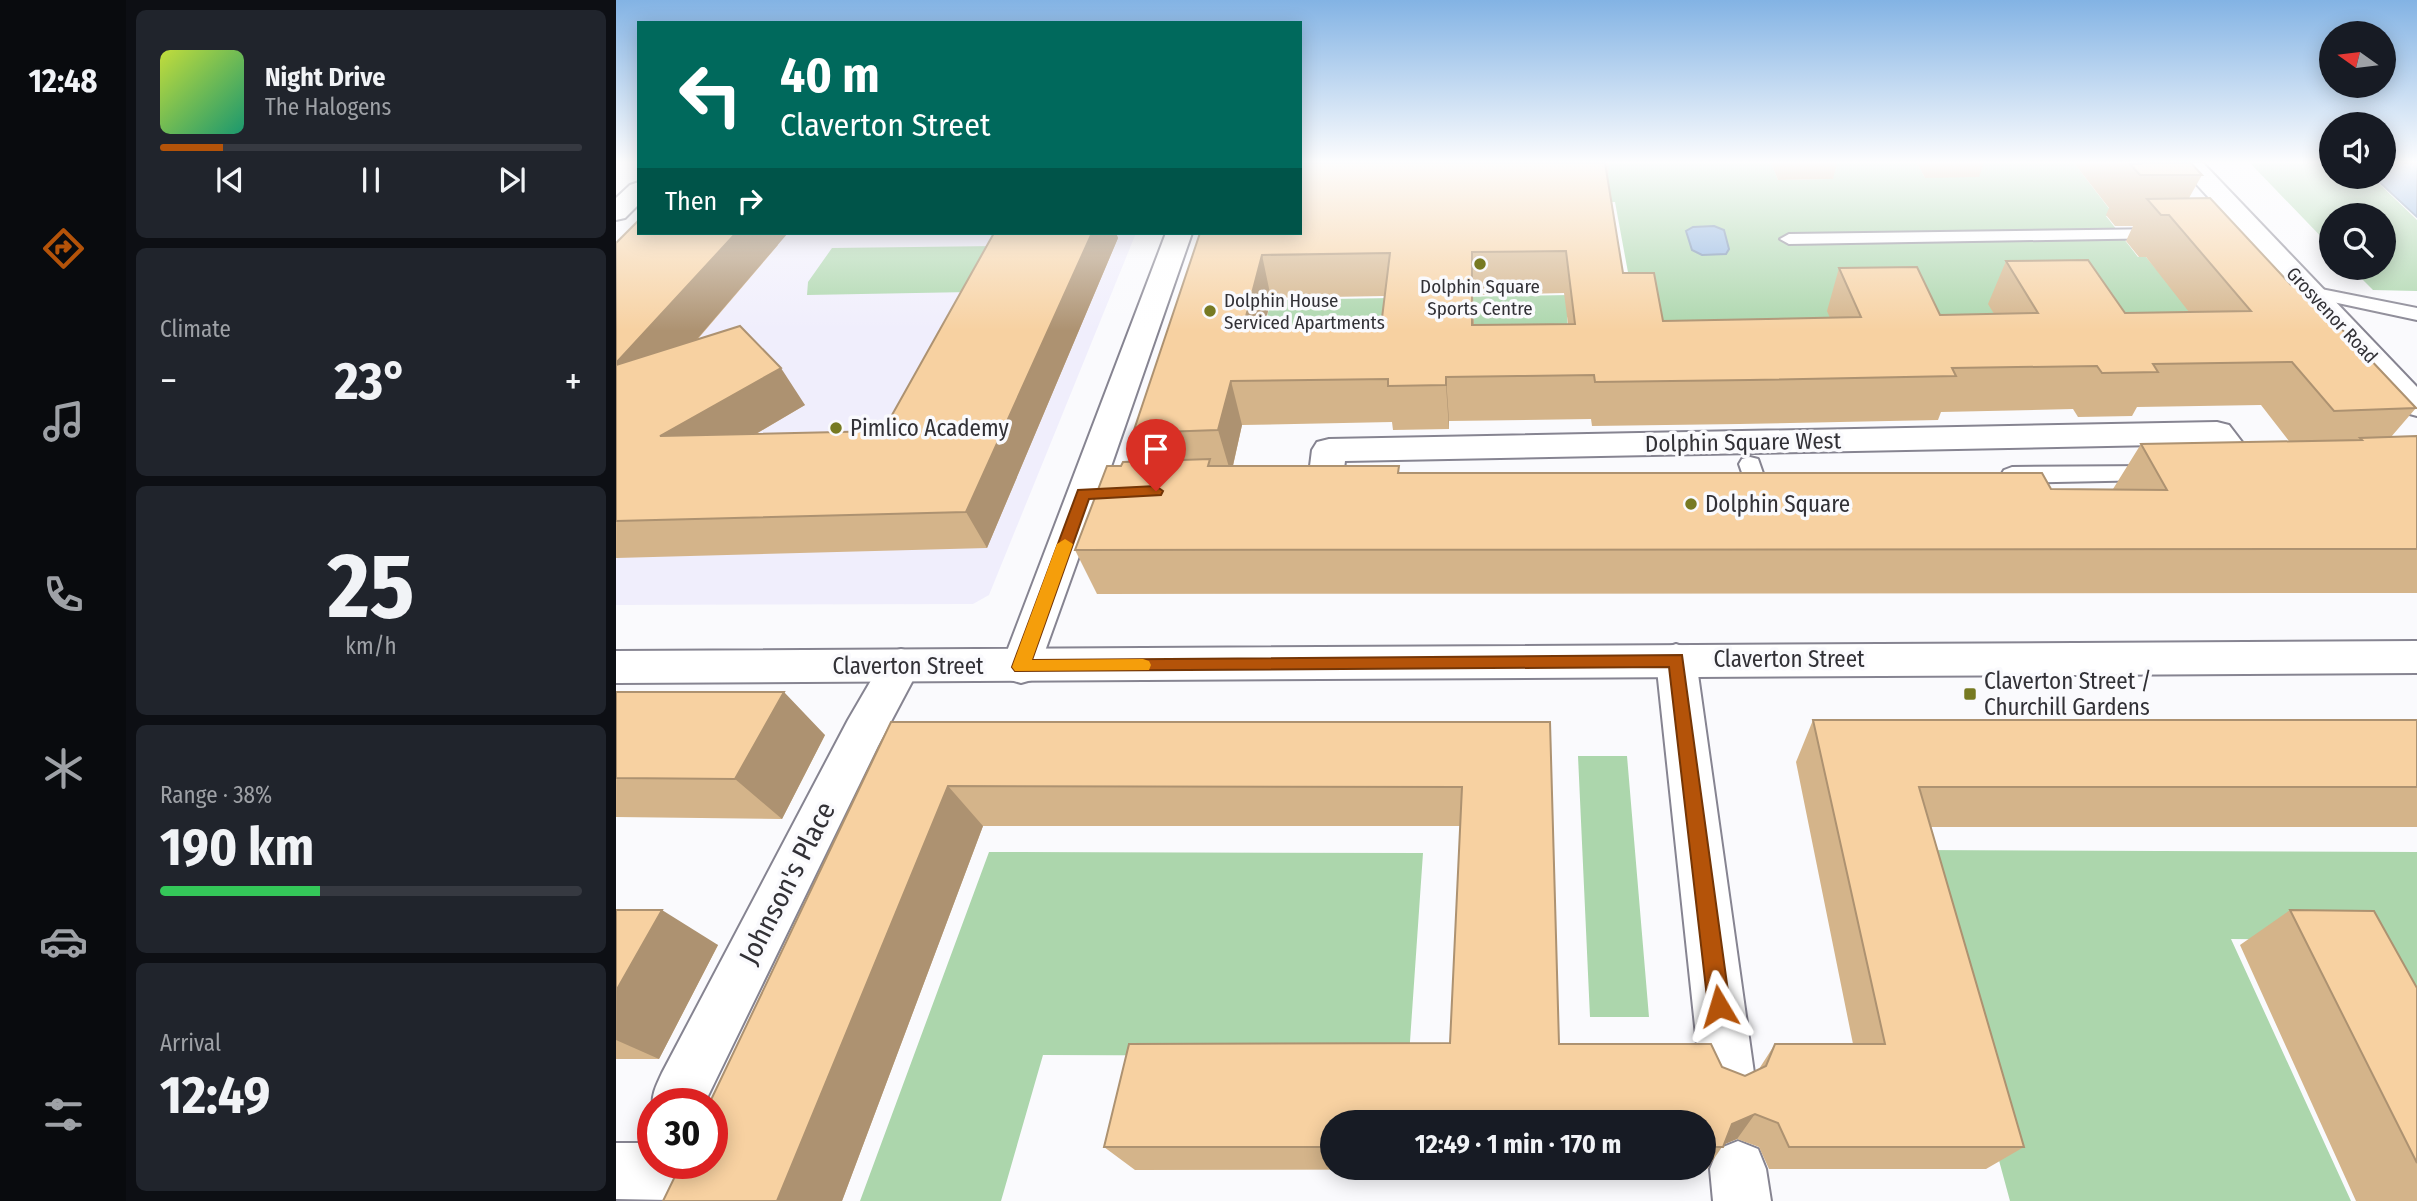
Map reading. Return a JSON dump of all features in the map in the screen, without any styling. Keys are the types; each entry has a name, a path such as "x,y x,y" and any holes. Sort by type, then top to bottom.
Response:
{"main road":[{"name":"Grosvenor Road","path":"2231,219 2241,232 2311,292 2417,405"},
{"path":"1021,667 1178,235"},
{"name":"Dolphin Square West","path":"1258,488 1339,486 1329,450 2203,433 2217,433 2232,471 2298,469"},
{"path":"1083,494 1178,491"},
{"name":"Claverton Street","path":"616,667 1021,667 1676,660 2417,657"},
{"path":"1676,660 1727,1073"},
{"name":"Johnson's Place","path":"683,1088 863,733 901,665"}],"lane":[{"path":"1789,239 2181,233"},
{"path":"2311,292 2417,314"},
{"path":"1726,480 1752,472 1781,479"},
{"path":"1986,475 2177,472"}],"shaded area":[{"name":"Pimlico Academy","path":"641,235 1135,235 989,595 973,604 616,605 616,261"}],"green space":[{"path":"1618,219 2108,219 2138,257 2146,257 2227,354 1989,304 2007,337 1838,337 1567,317 1570,345 1389,345 1254,372 1271,300 1632,294"},
{"path":"2304,219 2319,219 2319,235"},
{"path":"2396,219 2416,219 2417,291 2373,290 2363,280 2396,280"},
{"path":"996,246 970,292 807,295 808,282 832,248"},
{"path":"1578,756 1627,756 1649,1017 1590,1017"},
{"path":"1915,850 2417,852 2417,1023 2371,940 2231,939 2351,1201 2010,1201"},
{"path":"989,852 1423,853 1409,1056 1043,1055 1001,1201 860,1201"}],"water":[{"path":"1714,226 1724,230 1729,249 1726,254 1702,255 1692,250 1686,231 1693,227"}],"building":[{"path":"1302,219 1614,219 1623,273 1654,273 1663,321 1861,317 1839,268 1917,267 1940,315 2038,313 2006,261 2088,260 2125,313 2251,311 2172,219 2230,219 2291,285 2300,285 2416,408 2334,411 2292,362 2153,364 2158,372 2102,373 2097,366 1952,368 1956,376 1749,380 1595,382 1594,375 1446,377 1446,385 1388,386 1388,379 1231,381 1218,430 1133,433 1199,235 1302,235","holes":["1566,251 1575,324 1472,325 1472,252","1390,253 1381,326 1243,328 1262,255"]},
{"path":"637,222 637,235 734,235 616,363 616,243"},
{"path":"993,235 1091,235 966,512 616,521 616,365 740,326 781,368 660,436 883,431"},
{"path":"2417,436 2417,549 1075,550 1107,466 1121,466 1123,462 1210,459 1208,466 1399,466 1398,473 2042,473 2051,489 2167,490 2141,444 2362,440 2360,438"},
{"path":"616,692 784,692 735,779 616,778"},
{"path":"1813,720 2417,720 2417,787 1919,787 2024,1147 1789,1147 1778,1123 1755,1114 1732,1124 1723,1147 1716,1147 1716,1110 1320,1110 1320,1147 1104,1147 1129,1044 1450,1043 1462,787 948,786 777,1201 663,1201 674,1179 728,1179 728,1088 717,1088 891,722 1550,722 1559,1044 1711,1044 1722,1067 1745,1076 1766,1066 1775,1044 1885,1044"},
{"path":"616,910 662,910 616,991"},
{"path":"2290,910 2374,911 2417,988 2417,1163"}],"slow traffic":[{"path":"1065,544 1021,667 1143,665"}],"place":[{"name":"Dolphin Square Sports Centre","path":"1480,264"},
{"name":"Dolphin House Serviced Apartments","path":"1210,311"},
{"name":"Pimlico Academy","path":"836,428"},
{"name":"Dolphin Square","path":"1691,504"},
{"name":"Claverton Street / Churchill Gardens","path":"1970,694"}],"route":[{"path":"1156,491 1083,494 1021,667 1676,660 1719,1006"}]}
